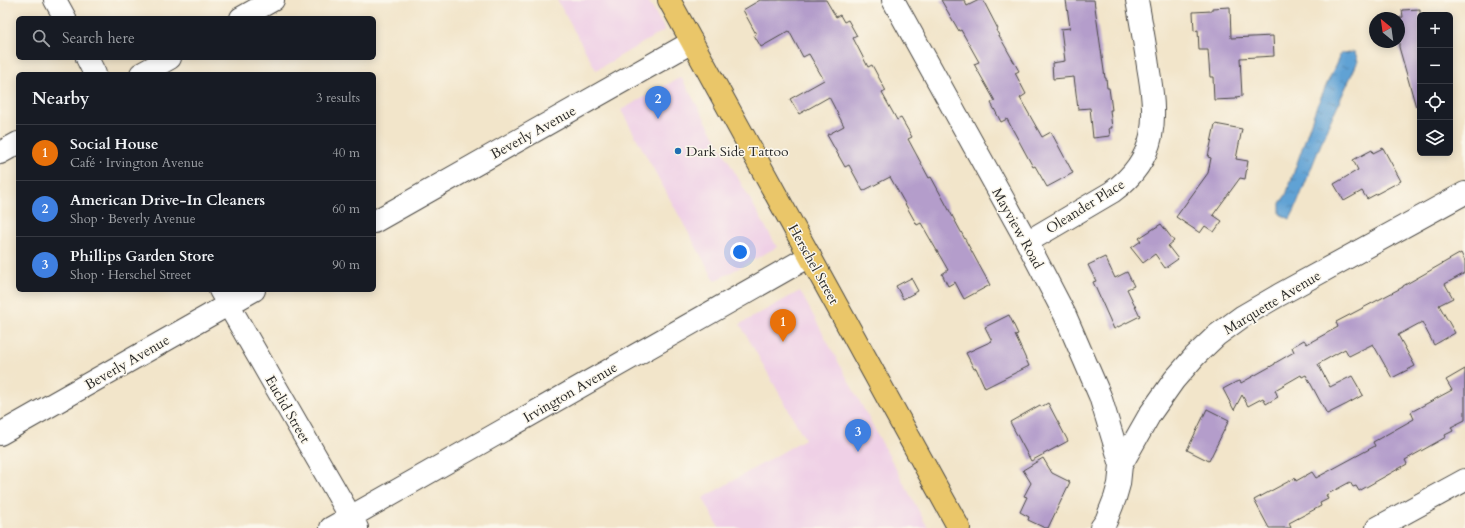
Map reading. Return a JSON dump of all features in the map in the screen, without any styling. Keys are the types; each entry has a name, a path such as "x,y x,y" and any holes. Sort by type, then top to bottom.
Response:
{"main road":[{"name":"Herschel Street","path":"669,0 959,528"}],"street":[{"path":"55,0 64,16"},
{"path":"244,16 272,0"},
{"name":"Mayview Road","path":"893,0 1065,315 1100,396 1121,465"},
{"name":"Oleander Place","path":"1026,242 1124,184 1144,157 1151,139 1154,124 1153,98 1137,0"},
{"name":"Beverly Avenue","path":"376,221 692,42"},
{"path":"88,60 94,72"},
{"path":"145,72 166,60"},
{"path":"0,153 16,144"},
{"name":"Marquette Avenue","path":"1101,528 1106,521 1115,498 1119,484 1121,465 1150,414 1174,380 1195,356 1217,335 1243,316 1279,295 1465,193"},
{"name":"Irvington Avenue","path":"331,528 353,523 810,256"},
{"name":"Beverly Avenue","path":"0,434 224,297 245,292"},
{"name":"Euclid Street","path":"224,297 353,523"},
{"path":"1377,528 1465,480"}],"shaded area":[{"path":"557,0 648,0 665,30 596,70"},
{"path":"681,77 777,247 715,281 621,110"},
{"path":"800,291 928,528 719,528 703,498 805,439 740,324"}],"water":[{"path":"1355,52 1358,61 1328,126 1290,219 1280,214 1280,203 1286,195 1316,108 1341,53"}],"building":[{"path":"760,0 826,0 836,17 840,15 844,22 848,20 857,36 853,38 868,67 872,65 886,91 882,93 897,120 901,118 912,137 908,139 929,178 931,177 990,285 964,299 955,282 948,286 942,274 948,270 921,223 917,225 890,177 863,191 849,165 845,167 827,135 844,126 829,97 799,114 790,99 824,80 809,54 803,57 789,31 761,47 743,10"},
{"path":"941,0 964,0 967,6 979,0 983,0 998,29 996,30 1019,71 1015,73 1026,94 1020,98 1042,137 1051,132 1073,173 1047,187 1035,166 1033,167 1007,119 1001,122 991,103 995,101 974,64 979,62 961,30 959,31"},
{"path":"1066,0 1094,0 1105,78 1107,88 1109,88 1112,110 1110,110 1112,128 1109,128 1110,136 1093,138 1090,108 1078,109 1074,77 1053,79 1052,63 1065,61 1061,29 1070,28"},
{"path":"1230,7 1231,38 1273,36 1274,56 1240,58 1242,96 1236,97 1236,99 1214,100 1213,77 1210,77 1208,50 1199,50 1198,30 1194,31 1193,12 1212,11 1212,8"},
{"path":"1420,9 1420,12 1417,12 1416,107 1399,48 1405,48 1405,12 1402,12 1402,10"},
{"path":"1215,124 1242,129 1236,159 1248,161 1245,179 1240,178 1213,215 1222,221 1214,232 1205,226 1200,233 1176,217 1208,173 1211,158 1208,157"},
{"path":"1383,148 1401,181 1367,199 1362,191 1344,201 1334,184 1358,170 1353,160 1372,150 1373,153"},
{"path":"1161,224 1174,241 1168,246 1178,259 1165,268 1155,254 1143,263 1131,248 1141,241 1139,238"},
{"path":"1461,253 1465,261 1465,273 1445,284 1453,298 1439,305 1455,333 1434,345 1422,322 1398,335 1415,366 1392,378 1373,344 1349,356 1345,349 1318,364 1330,387 1352,376 1363,395 1347,404 1327,414 1306,375 1302,377 1301,375 1275,390 1278,397 1266,404 1263,398 1248,406 1242,395 1234,410 1223,389 1236,382 1240,381 1241,383 1275,364 1294,352 1292,347 1304,340 1307,344 1338,327 1336,322 1403,287"},
{"path":"1105,257 1115,278 1127,272 1134,286 1127,289 1140,316 1114,329 1093,282 1096,281 1088,265"},
{"path":"911,278 918,291 903,299 896,286"},
{"path":"1009,315 1018,334 1015,335 1029,366 985,388 976,368 974,369 966,353 992,341 985,327"},
{"path":"1465,369 1465,420 1451,427 1453,431 1445,435 1446,437 1405,460 1407,464 1359,491 1356,486 1353,487 1350,482 1326,495 1328,499 1320,503 1321,506 1289,523 1291,528 1269,528 1254,500 1295,478 1296,481 1312,472 1316,478 1375,446 1373,442 1414,419 1411,412 1452,390 1446,380"},
{"path":"1048,403 1068,441 1031,461 1010,422 1040,405 1041,407"},
{"path":"1207,409 1229,420 1209,461 1187,450"},
{"path":"1043,458 1052,473 1070,482 1048,528 1028,520 1029,517 1020,512 1027,497 1024,496 1031,483 1023,470"}],"place":[{"name":"American Drive-In Cleaners","path":"658,119"},
{"name":"Dark Side Tattoo","path":"678,151"},
{"name":"Social House","path":"783,342"},
{"name":"Phillips Garden Store","path":"858,452"}]}
